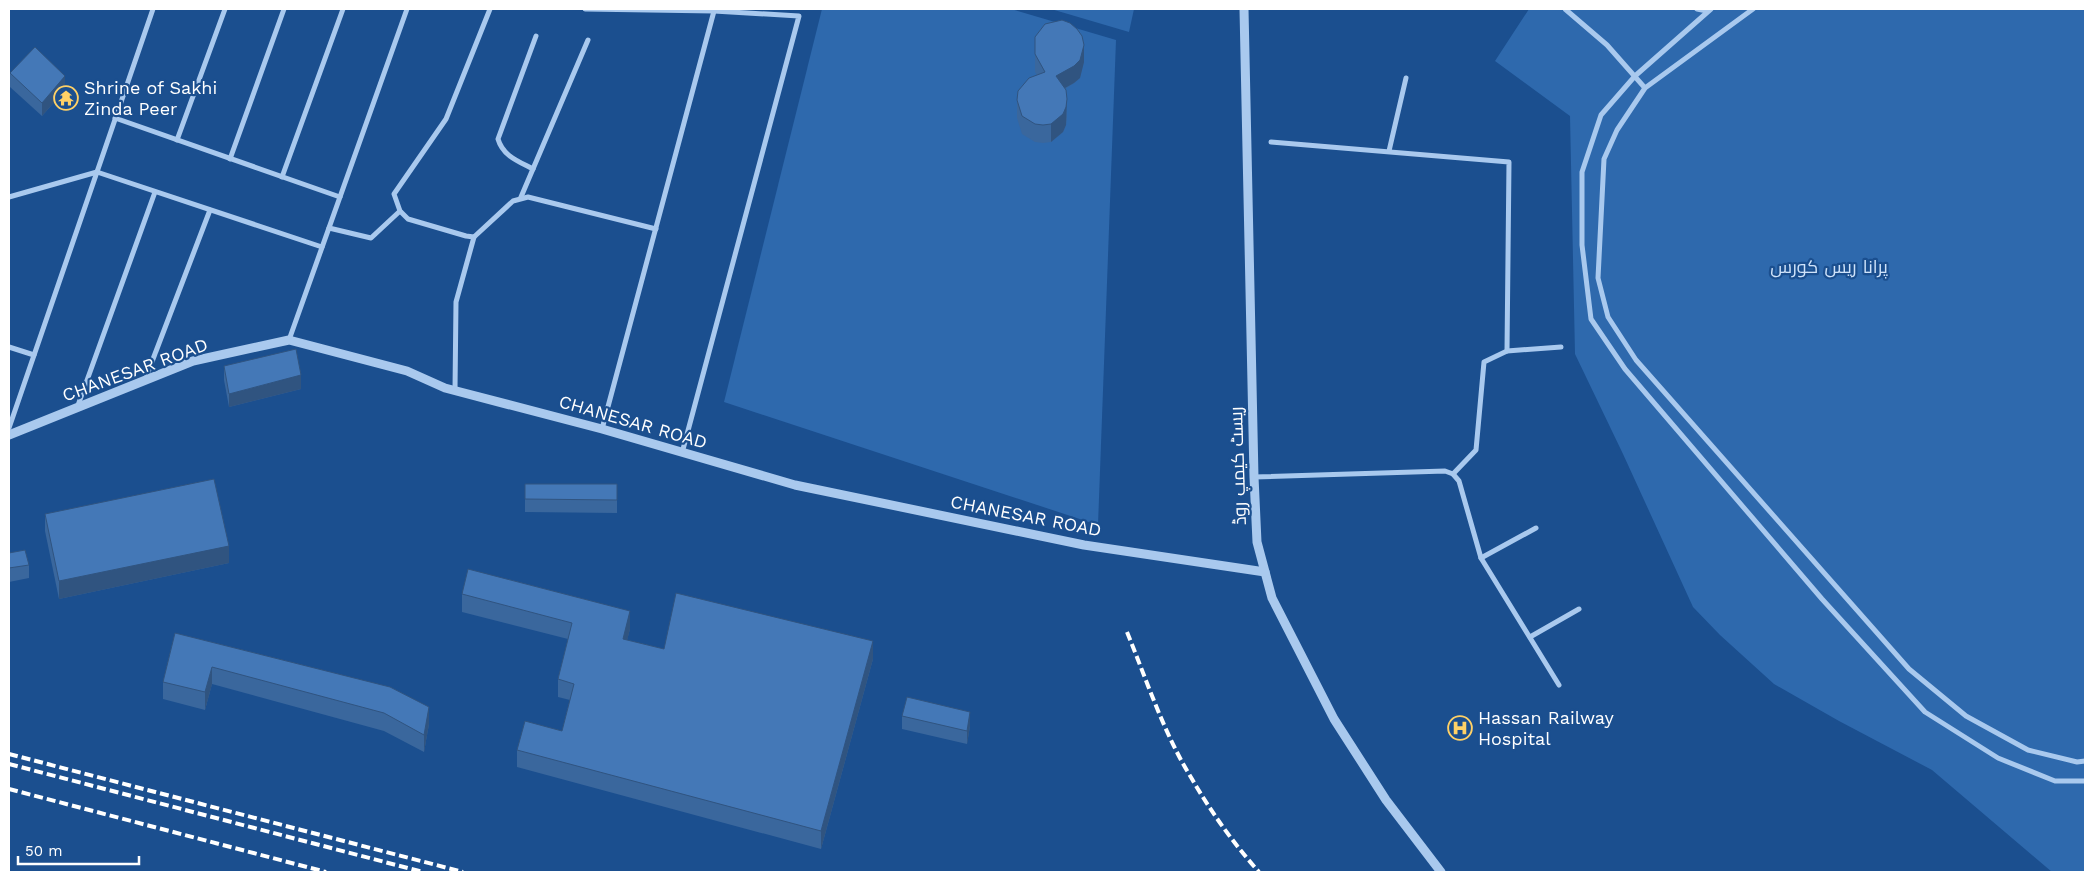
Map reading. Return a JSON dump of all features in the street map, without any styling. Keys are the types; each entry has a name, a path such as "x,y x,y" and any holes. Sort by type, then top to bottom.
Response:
{"street":[{"path":"9,428 153,9"},
{"path":"177,140 225,9"},
{"path":"230,159 284,9"},
{"path":"282,177 343,9"},
{"path":"289,340 407,9"},
{"path":"474,237 408,219 400,211 394,194 446,119 490,9"},
{"path":"585,9 714,11 799,16 682,453"},
{"name":"ریسٹ کیمپ روڈ","path":"1244,9 1257,542 1272,598 1334,719 1386,800 1441,872"},
{"path":"1565,9 1607,45 1645,88"},
{"path":"1697,9 1709,10"},
{"path":"1753,9 1645,88 1617,130 1604,159 1598,278 1608,317 1636,360 1909,669 1966,716 2028,750 2077,762 2085,761"},
{"path":"1709,10 1635,76 1601,115 1582,172 1582,245 1591,319 1625,369 1822,599 1925,712 1998,758 2055,781 2085,781"},
{"path":"602,430 714,11"},
{"path":"533,169 507,155 501,148 498,139 536,36"},
{"path":"521,197 588,40"},
{"path":"1389,151 1406,78"},
{"path":"116,118 340,197"},
{"path":"1272,142 1508,162 1507,351"},
{"path":"9,197 97,172 322,247"},
{"path":"77,408 155,192"},
{"path":"454,389 456,302 474,237 513,201 521,197 528,197 656,230"},
{"path":"144,381 210,210"},
{"path":"329,228 371,238 400,211"},
{"name":"CHANESAR ROAD","path":"9,435 193,361 289,340 407,371 445,388 796,485 1074,543 1265,572"},
{"path":"9,346 34,355"},
{"path":"1453,474 1476,450 1484,362 1507,351 1561,347"},
{"path":"1254,477 1445,471 1453,474 1459,480 1481,558 1560,685"},
{"path":"1481,558 1536,528"},
{"path":"1530,637 1579,609"}],"green space":[{"path":"822,9 1011,9 1116,40 1098,525 724,402"},
{"path":"1051,9 1134,9 1129,32"},
{"name":"پرانا ریس کورس","path":"1529,9 2085,9 2085,872 2052,872 1932,770 1774,684 1720,635 1693,607 1575,354 1570,116 1495,61"}],"building":[{"path":"1062,20 1070,23 1077,29 1082,36 1084,45 1080,60 1074,66 1056,76 1066,90 1066,107 1063,114 1051,124 1035,124 1022,116 1017,100 1018,91 1029,78 1045,72 1035,54 1035,37 1045,24"},
{"path":"35,47 65,76 42,103 10,73"},
{"path":"296,349 301,375 229,394 224,366"},
{"path":"214,479 229,546 59,581 45,514"},
{"path":"525,484 617,484 617,500 525,499"},
{"path":"25,550 29,565 9,568 9,553"},
{"path":"468,569 630,611 623,639 664,649 676,593 873,641 821,831 517,750 525,721 562,731 574,684 558,679 572,623 462,594"},
{"path":"175,633 390,687 429,707 424,735 384,713 212,667 205,692 163,682"},
{"path":"907,697 970,712 967,731 902,716"}],"railway":[{"path":"1127,632 1156,707 1182,762 1215,816 1259,872"},
{"path":"9,754 463,872"},
{"path":"9,764 423,872"},
{"path":"9,789 326,872"}],"place":[{"name":"Shrine of Sakhi Zinda Peer","path":"66,98"},
{"name":"Hassan Railway Hospital","path":"1460,728"}]}
